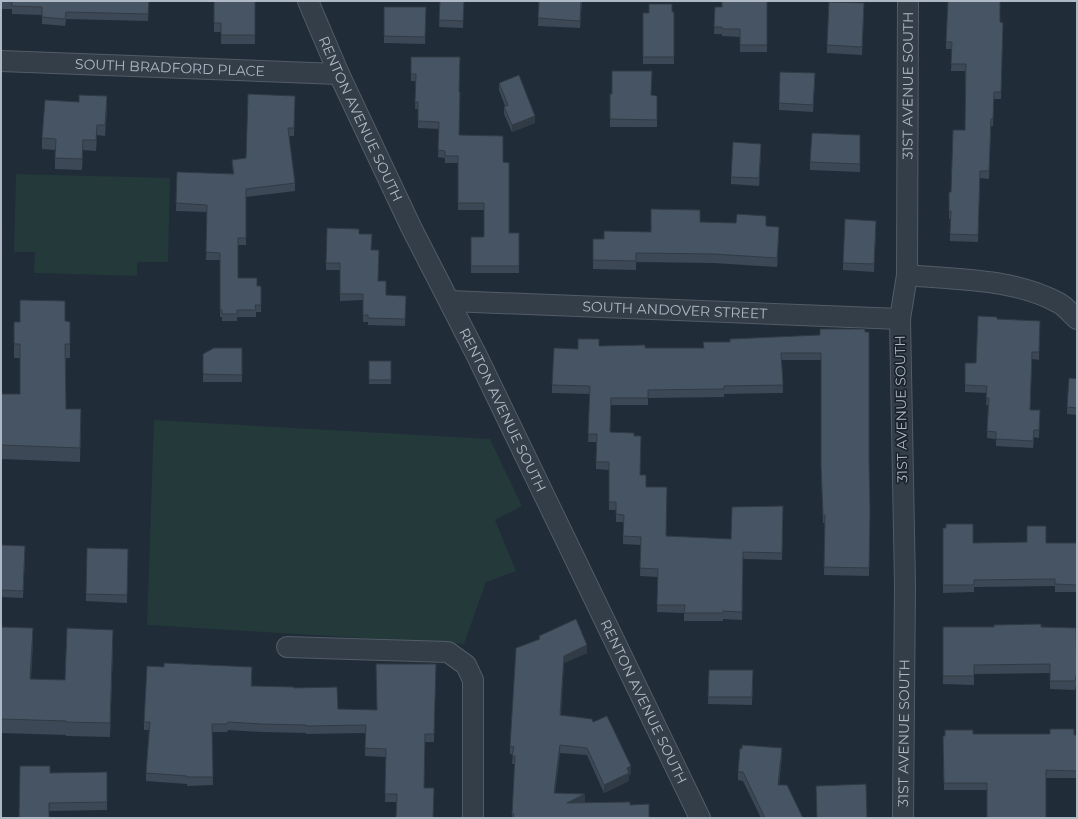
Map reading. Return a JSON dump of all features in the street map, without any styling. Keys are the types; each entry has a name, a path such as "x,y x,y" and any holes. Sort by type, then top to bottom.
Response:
{"street":[{"name":"RENTON AVENUE SOUTH","path":"308,1 339,74 411,227 450,301 700,818"},
{"name":"31ST AVENUE SOUTH","path":"903,818 905,585 900,319 907,275 908,1"},
{"name":"SOUTH BRADFORD PLACE","path":"1,61 339,74"},
{"path":"907,275 1007,284 1034,292 1060,304 1077,319"},
{"name":"SOUTH ANDOVER STREET","path":"450,301 900,319"},
{"path":"287,647 448,652 466,665 473,680 473,818"}],"green space":[{"path":"16,174 170,178 168,262 137,262 137,276 34,273 35,252 14,252"},
{"path":"154,420 490,439 522,506 495,520 516,571 486,582 464,644 147,625"}],"building":[{"path":"1,1 149,1 148,14 66,12 65,19 42,17 42,7 12,6 12,2"},
{"path":"214,1 255,1 255,35 221,35 221,23 214,23"},
{"path":"440,1 464,1 463,21 439,20"},
{"path":"539,1 581,1 580,21 538,18"},
{"path":"722,1 767,1 767,45 740,45 740,29 722,29 722,27 714,27 715,7 722,7"},
{"path":"948,1 1000,1 1000,22 1003,23 1001,92 994,92 993,119 991,119 989,171 980,171 978,235 950,234 951,211 949,211 949,192 951,192 953,130 965,130 966,64 951,64 952,42 946,42"},
{"path":"829,2 864,3 862,47 827,45"},
{"path":"649,4 672,4 672,12 674,12 674,57 643,57 643,13 649,13"},
{"path":"384,7 426,7 425,37 384,36"},
{"path":"411,57 460,57 459,135 503,136 503,162 509,163 509,233 519,233 519,266 471,266 471,237 484,237 484,203 458,203 458,156 445,156 445,151 438,150 439,122 418,121 418,102 415,102 416,74 411,74"},
{"path":"612,71 652,71 651,95 657,96 657,120 610,119"},
{"path":"780,72 815,73 813,105 779,103"},
{"path":"519,75 535,116 512,125 504,107 508,105 499,83"},
{"path":"248,94 295,96 294,128 288,128 295,183 246,189 246,238 238,238 238,278 257,278 257,286 261,286 261,305 255,305 256,310 237,310 237,314 222,314 222,310 220,310 220,253 206,252 207,205 176,203 177,172 234,174 232,160 246,158"},
{"path":"79,95 107,96 105,125 97,125 96,140 83,140 82,159 55,158 56,139 42,138 45,100 79,102"},
{"path":"812,133 860,135 860,164 810,162"},
{"path":"733,142 761,144 759,178 731,177"},
{"path":"651,209 700,210 700,222 736,223 737,214 766,216 766,226 779,227 777,258 714,254 636,253 636,261 593,260 593,239 604,239 604,231 651,232"},
{"path":"845,219 876,221 874,264 843,263"},
{"path":"327,228 359,229 359,234 372,234 371,250 379,250 378,281 386,281 386,295 406,296 405,319 368,318 368,315 363,315 363,294 340,294 340,263 326,263"},
{"path":"20,300 65,301 65,321 70,322 70,344 65,344 66,409 81,409 80,448 1,445 1,394 20,394 20,344 14,344 14,322 20,322"},
{"path":"978,316 997,317 997,319 1040,321 1039,352 1032,352 1030,410 1040,410 1039,430 1034,430 1033,441 996,439 996,432 987,431 989,398 986,398 987,386 965,385 965,363 976,363"},
{"path":"820,329 865,329 865,332 869,332 869,568 824,567 825,515 823,515 821,465 821,353 781,353 783,385 724,386 724,389 648,390 648,398 611,398 610,432 634,433 634,436 641,436 640,475 646,475 646,487 667,487 666,536 731,539 732,507 783,506 782,553 743,552 742,612 723,611 723,613 684,613 685,605 657,605 658,569 640,568 641,537 623,536 624,515 616,514 616,502 609,502 609,462 596,462 597,434 588,434 590,386 552,385 554,348 578,349 578,339 599,339 599,346 645,345 645,348 704,348 703,342 730,342 730,339 820,335"},
{"path":"214,348 242,348 242,375 203,374 203,354"},
{"path":"369,361 391,361 391,380 369,380"},
{"path":"1069,378 1077,379 1077,408 1067,407"},
{"path":"946,524 973,524 973,543 1027,542 1027,526 1046,526 1046,543 1077,543 1077,585 1055,584 1055,579 974,580 974,585 943,585 943,528 946,528"},
{"path":"1,545 25,546 23,591 1,590"},
{"path":"87,548 128,549 127,595 86,594"},
{"path":"576,619 587,645 564,656 560,715 592,719 593,722 607,716 631,766 627,768 629,773 604,785 587,748 560,745 554,793 585,794 567,803 630,802 630,805 649,804 649,818 513,818 515,756 512,756 514,747 510,746 516,648 540,639 539,636"},
{"path":"1041,624 1041,627 1076,628 1077,676 1075,681 1050,681 1050,664 974,665 974,676 943,676 943,627 994,627 994,625"},
{"path":"1,627 33,628 30,679 65,680 67,628 113,630 110,723 1,719"},
{"path":"164,663 252,667 251,686 294,688 337,687 338,709 377,710 376,664 436,664 434,734 425,734 424,788 434,788 433,818 396,818 397,794 385,794 386,749 365,748 366,725 306,726 228,722 227,724 212,724 213,777 187,777 146,773 150,722 144,722 147,666 164,667"},
{"path":"709,670 753,670 752,697 708,697"},
{"path":"1050,729 1074,729 1074,735 1077,735 1077,771 1046,770 1046,818 987,818 987,783 944,783 943,736 945,736 945,730 973,730 973,734 1050,734"},
{"path":"742,745 782,748 778,785 787,785 803,818 765,818 743,772 738,772 740,748 742,749"},
{"path":"20,766 50,766 50,773 107,772 107,802 49,803 49,818 19,818"},
{"path":"866,784 867,818 817,818 816,786"}]}
